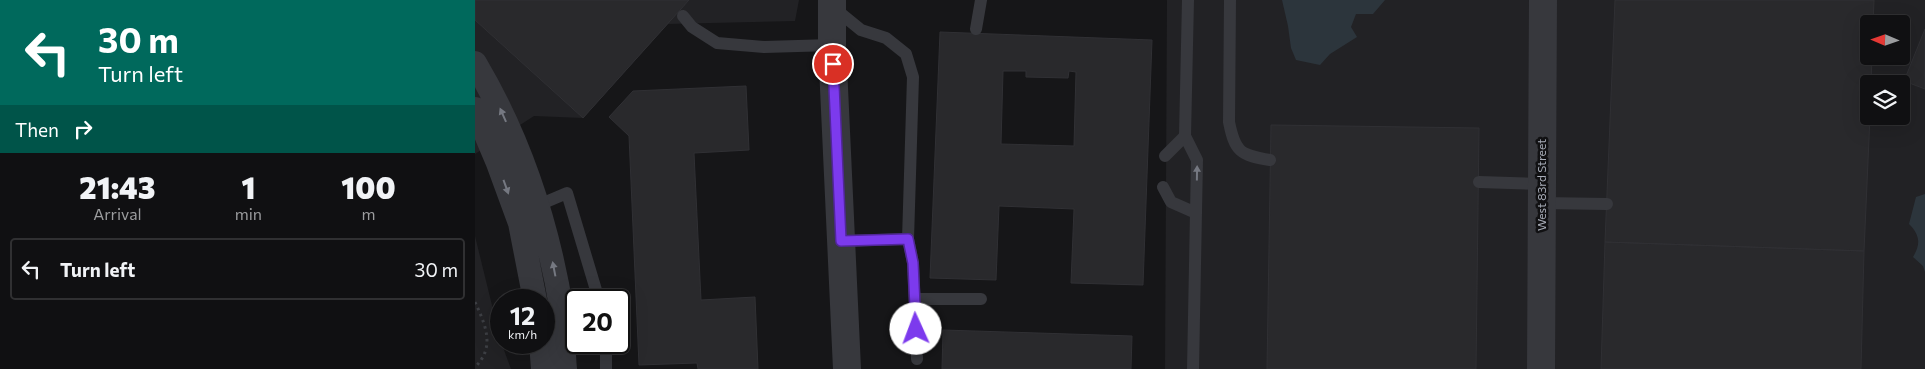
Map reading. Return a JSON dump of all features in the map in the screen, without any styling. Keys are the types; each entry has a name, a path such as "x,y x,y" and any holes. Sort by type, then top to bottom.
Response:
{"street":[{"name":"West 83rd Street","path":"1541,369 1543,0"},
{"path":"832,3 832,45 847,369"},
{"path":"475,63 495,96 517,146 527,210 534,289"},
{"path":"475,109 498,163 527,210 554,266 562,314 565,369"},
{"path":"542,354 543,369"}],"lane":[{"path":"976,29 981,0"},
{"path":"1187,0 1185,136 1197,160 1193,369"},
{"path":"1230,0 1229,122 1232,139 1238,149 1248,157 1270,160"},
{"path":"832,3 861,30 886,38 906,54 913,77 908,239 913,263 917,359"},
{"path":"683,16 692,27 717,43 764,47 832,45"},
{"path":"1165,156 1185,136"},
{"path":"1479,182 1607,204"},
{"path":"1163,187 1171,202 1196,213"},
{"path":"527,210 567,193 596,289"},
{"path":"841,241 908,239"},
{"path":"915,299 981,298"},
{"path":"606,354 607,369"}],"path":[{"path":"475,302 486,324 488,338 483,354 475,367"}],"shaded area":[{"path":"475,0 799,0 795,21 668,24 583,118 534,116 475,154"},
{"path":"1167,0 1925,0 1925,369 1165,369"},
{"path":"1282,0 1385,0 1373,14 1356,14 1351,27 1357,37 1330,54 1320,65 1296,60 1291,48"},
{"path":"1925,194 1925,272 1923,266 1913,257 1918,240 1909,224 1916,197"},
{"path":"475,236 490,297 490,354 505,354 511,369 475,369"}],"building":[{"path":"475,0 689,0 583,118 475,20"},
{"path":"1615,0 1874,0 1873,15 1860,15 1860,65 1872,65 1871,75 1860,75 1860,125 1870,125 1864,251 1605,242"},
{"path":"1925,29 1925,89 1910,83 1910,75 1906,75"},
{"path":"940,32 1152,40 1143,285 1071,283 1074,209 999,206 996,280 930,278","holes":["1003,71 1026,71 1026,77 1068,78 1069,71 1076,72 1074,146 1001,144"]},
{"path":"746,86 749,150 694,153 701,300 755,297 758,369 698,369 697,363 639,365 629,136 609,117 633,91"},
{"path":"1271,125 1479,128 1476,369 1267,369"},
{"path":"1605,242 1864,251 1861,369 1601,369"},
{"path":"943,330 1132,336 1131,369 942,369"}],"route":[{"path":"833,64 841,241 908,239 913,263 916,329"}]}
